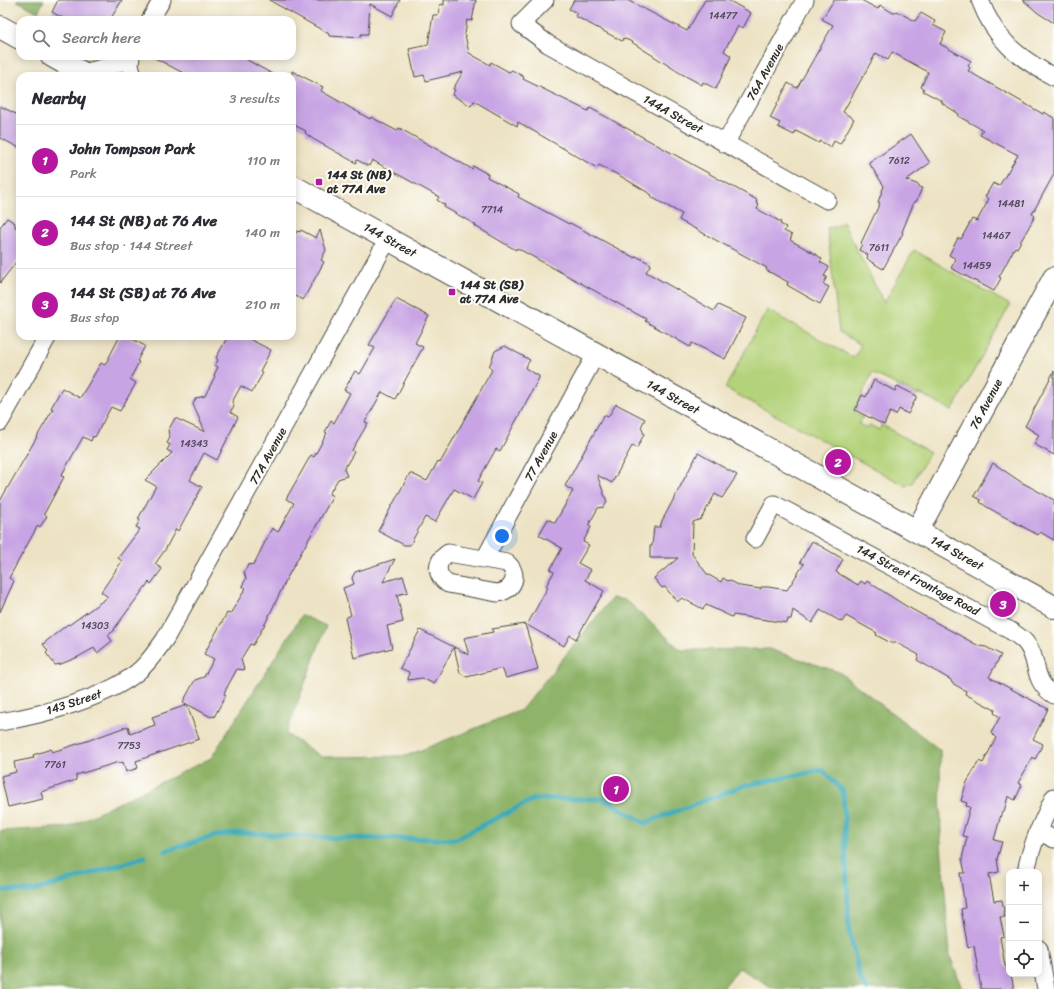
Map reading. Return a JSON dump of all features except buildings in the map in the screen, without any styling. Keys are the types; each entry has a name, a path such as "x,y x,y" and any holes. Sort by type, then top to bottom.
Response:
{"main road":[{"path":"0,28 16,36"},
{"path":"60,60 82,72"},
{"name":"144 Street","path":"296,188 1054,607"},
{"name":"76 Avenue","path":"917,531 1054,278"}],"street":[{"path":"152,16 162,0"},
{"name":"144A Street","path":"545,0 521,24 548,44 827,200"},
{"name":"76A Avenue","path":"725,144 805,0"},
{"path":"980,0 991,24 1004,43 1021,58 1054,77"},
{"path":"92,72 124,60"},
{"path":"130,60 132,72"},
{"name":"77A Avenue","path":"142,668 154,656 169,632 388,239"},
{"path":"0,422 46,340"},
{"name":"77 Avenue","path":"485,558 596,354"},
{"name":"144 Street Frontage Road","path":"755,539 774,504 1011,631 1026,643 1040,682 1054,695"},
{"name":"143 Street","path":"0,722 102,695 123,683 142,668"},
{"path":"1027,869 1029,855 1038,831 1054,797"},
{"path":"1038,831 1054,839"},
{"path":"1042,966 1046,989"}],"green space":[{"path":"16,0 44,0 38,12"},
{"path":"843,222 884,303 914,250 1010,305 952,411 919,393 918,395 872,373 854,412 863,417 859,424 868,429 870,425 879,430 882,425 930,452 912,483 906,486 725,388 767,310 854,358 861,345 839,332 827,228 835,227"},
{"path":"612,598 626,600 681,650 769,649 839,672 940,750 941,844 950,956 962,989 775,989 739,968 722,989 0,989 0,831 69,827 211,758 302,615 326,626 286,734 322,757 406,756 521,710"}],"waterway":[{"path":"165,851 214,836 238,833 333,838 456,839 534,799 604,799 645,823 743,786 822,770 843,791 849,931 860,978 867,989"},
{"path":"0,890 34,891 145,857"}],"place":[{"name":"144 St (NB) at 77A Ave","path":"319,182"},
{"name":"144 St (SB) at 77A Ave","path":"452,292"},
{"name":"144 St (NB) at 76 Ave","path":"838,462"},
{"name":"144 St (SB) at 76 Ave","path":"1003,604"},
{"name":"John Tompson Park","path":"616,789"}]}
